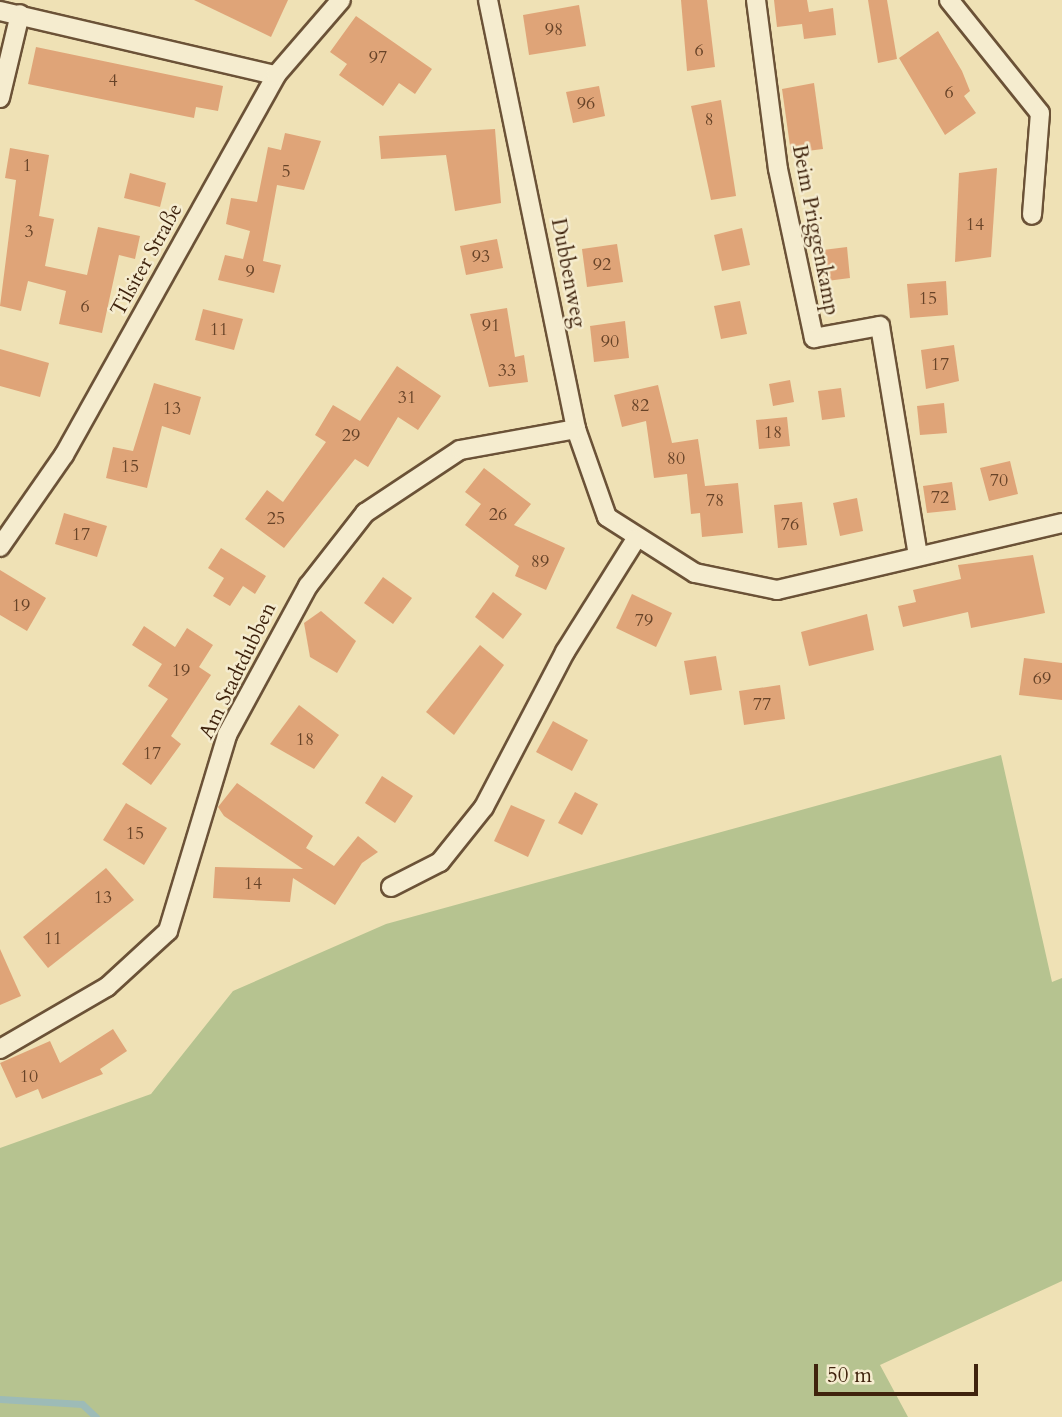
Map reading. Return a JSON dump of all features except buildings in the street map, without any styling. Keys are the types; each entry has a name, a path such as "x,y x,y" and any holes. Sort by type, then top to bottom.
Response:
{"street":[{"name":"Tilsiter Straße","path":"0,547 64,455 276,75 341,0"},
{"name":"Dubbenweg","path":"488,0 576,429 607,517 636,539 695,573 777,590 1062,523"},
{"name":"Beim Priggenkamp","path":"757,0 778,169 814,338 880,326 918,556"},
{"path":"949,0 1040,113 1032,215"},
{"path":"0,11 276,75"},
{"path":"0,98 20,15"},
{"name":"Am Stadtdubben","path":"0,1049 107,987 169,931 227,735 308,586 366,513 460,450 576,429"},
{"path":"391,887 440,862 484,807 565,652 636,539"}],"green space":[{"path":"1001,755 1052,982 1062,978 1062,1281 880,1365 908,1417 0,1417 0,1148 151,1094 233,991 386,924"}],"waterway":[{"path":"0,1399 82,1404 96,1417"}]}
